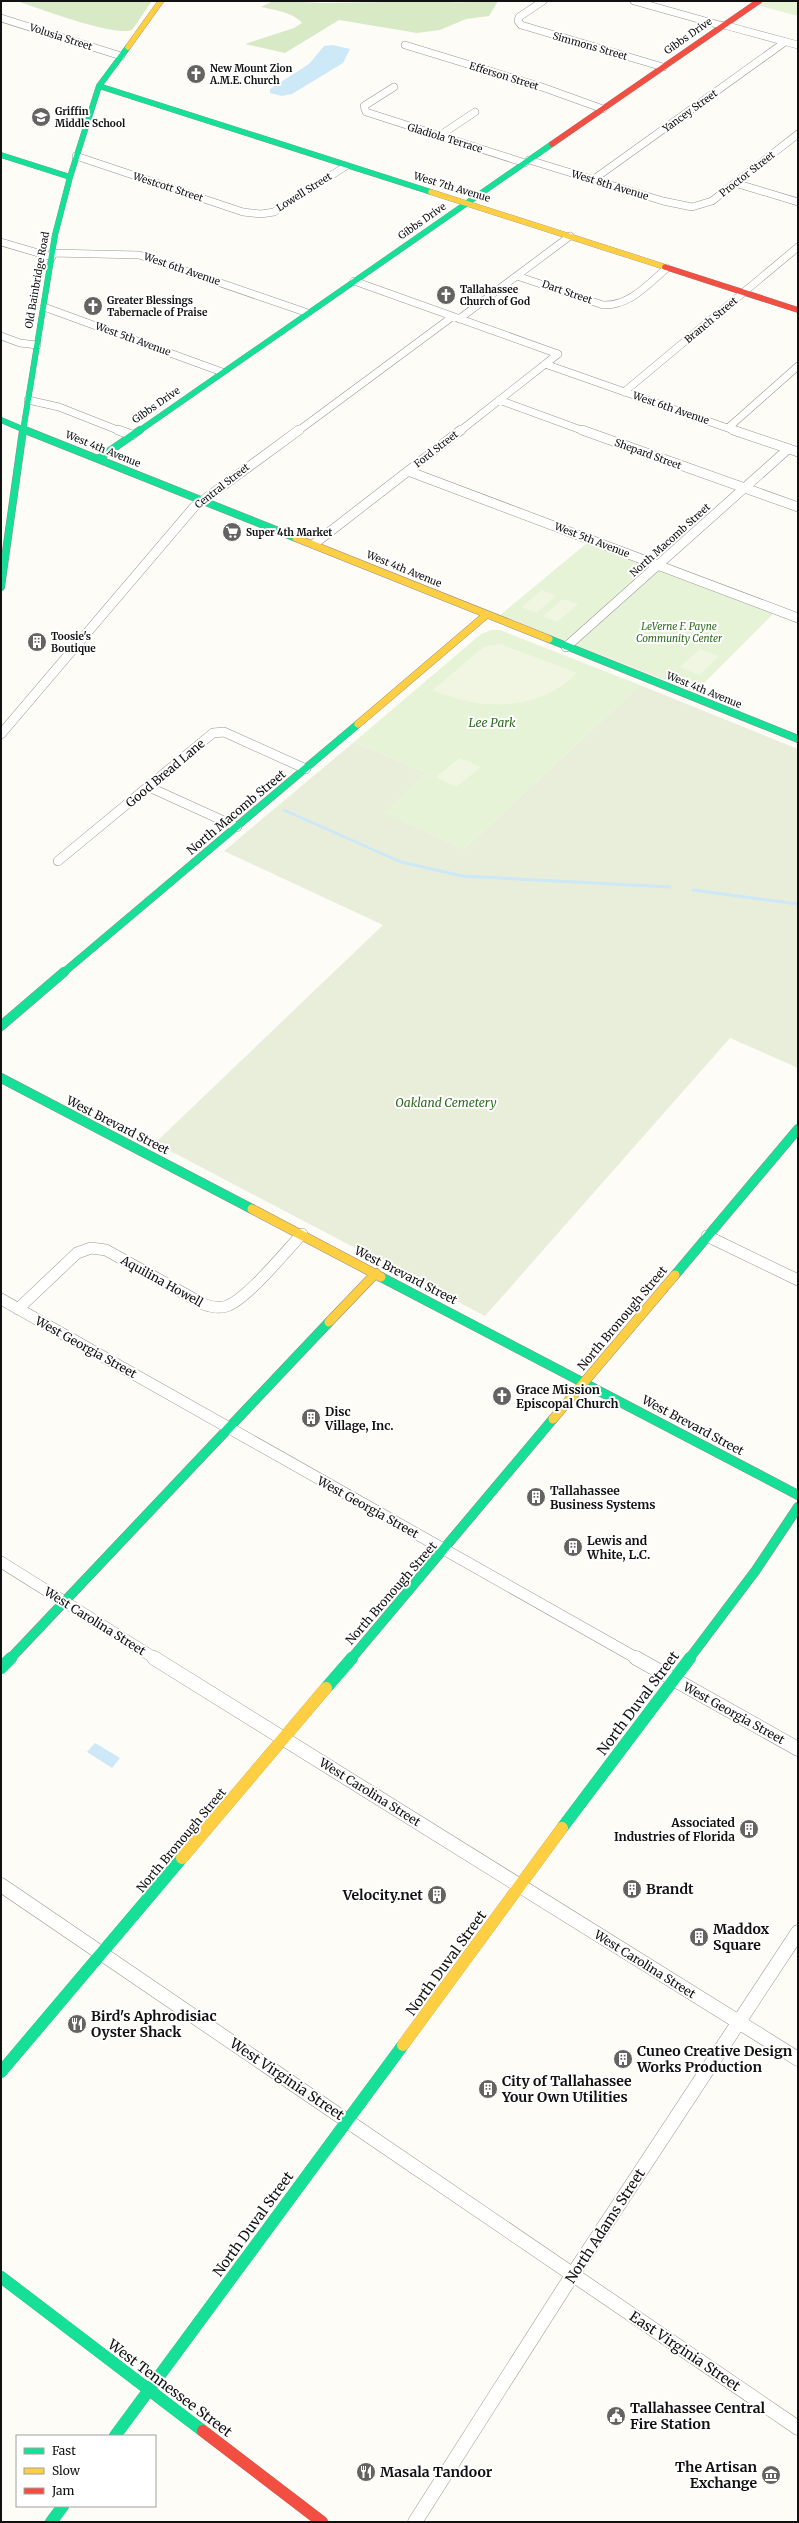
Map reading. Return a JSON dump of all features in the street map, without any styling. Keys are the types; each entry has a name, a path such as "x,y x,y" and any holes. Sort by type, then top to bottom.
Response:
{"street":[{"name":"Old Bainbridge Road","path":"1,587 4,538 52,255 70,177 99,86 161,1"},
{"name":"Simmons Street","path":"543,1 519,17 519,23 527,28 663,67"},
{"path":"634,1 798,45"},
{"name":"Gibbs Drive","path":"98,459 759,1"},
{"name":"Volusia Street","path":"1,18 121,56"},
{"name":"Yancey Street","path":"594,179 785,42"},
{"name":"Efferson Street","path":"405,45 542,87 603,109"},
{"name":"West 7th Avenue","path":"99,86 798,310"},
{"name":"Gladiola Terrace","path":"394,87 364,106 366,112 439,136 527,161"},
{"path":"439,136 475,112"},
{"name":"Proctor Street","path":"692,208 712,201 798,134"},
{"path":"1,155 70,177"},
{"path":"44,169 65,166 75,159"},
{"name":"Westcott Street","path":"75,159 244,212 261,214"},
{"name":"West 8th Avenue","path":"527,161 594,179 669,203 692,208"},
{"name":"Lowell Street","path":"261,214 274,212 346,166"},
{"path":"735,183 798,202"},
{"name":"Central Street","path":"1,734 202,500 517,276 570,236"},
{"name":"West 6th Avenue","path":"1,242 52,255 139,255 308,313"},
{"name":"Branch Street","path":"624,392 798,247"},
{"name":"Dart Street","path":"517,276 603,305 619,305 667,268"},
{"path":"354,281 456,318"},
{"name":"West 5th Avenue","path":"44,306 222,372"},
{"name":"Ford Street","path":"314,544 558,354 456,318"},
{"path":"1,336 20,343 37,345"},
{"name":"West 6th Avenue","path":"545,364 798,452"},
{"path":"728,428 798,366"},
{"path":"28,400 59,406 132,435"},
{"name":"Shepard Street","path":"499,400 798,507"},
{"name":"West 4th Avenue","path":"1,420 798,739"},
{"name":"North Macomb Street","path":"566,647 788,449"},
{"name":"West 5th Avenue","path":"408,471 798,618"},
{"name":"North Macomb Street","path":"1,1026 486,615"},
{"name":"Good Bread Lane","path":"58,861 149,787 202,741 217,732 224,732 306,769"},
{"path":"149,787 237,827"},
{"name":"West Brevard Street","path":"1,1078 585,1381 798,1495"},
{"name":"North Bronough Street","path":"1,2072 798,1129"},
{"name":"Aquilina Howell","path":"18,1309 77,1253 84,1249 96,1247 106,1250 203,1304 220,1308 229,1306 240,1299 302,1234"},
{"path":"707,1236 798,1280"},
{"path":"1,1668 376,1273"},
{"name":"West Georgia Street","path":"1,1299 798,1750"},
{"name":"North Duval Street","path":"116,2435 520,1886 756,1570 798,1508"},
{"name":"West Carolina Street","path":"1,1562 798,2059"},
{"name":"West Virginia Street","path":"1,1885 573,2274"},
{"name":"North Adams Street","path":"415,2522 573,2274 798,1932"},
{"name":"East Virginia Street","path":"573,2274 798,2428"},
{"name":"West Tennessee Street","path":"1,2277 322,2522"},
{"path":"51,2522 62,2507"}],"green space":[{"path":"16,1 152,1 132,30 123,31 93,26"},
{"path":"273,1 325,3 498,1 489,16 466,19 440,30 417,33 339,20 285,53 245,44 294,28 302,23 294,16 277,10 261,7"},
{"path":"762,1 798,1 798,16 756,5"},
{"name":"LeVerne F. Payne Community Center","path":"587,543 774,613 695,692 500,615"},
{"path":"542,590 556,596 536,613 522,607"},
{"path":"563,599 578,604 557,622 543,616"},
{"name":"Lee Park","path":"491,630 500,630 640,685 464,849 383,813 426,773 354,742 481,634"},
{"path":"500,644 577,673 562,686 545,695 527,701 508,704 470,702 433,690 485,646"},
{"path":"700,649 719,656 699,675 680,667"},
{"name":"Oakland Cemetery","path":"640,685 798,749 798,1068 730,1038 485,1316 155,1143 383,925 224,851 354,742 426,773 384,813 464,849"},
{"path":"460,758 481,767 456,787 436,777"}],"water":[{"path":"333,45 350,49 343,63 292,94 282,96 270,93 270,89 309,64 324,46"},
{"path":"95,1743 120,1758 112,1768 87,1752"}],"waterway":[{"path":"284,810 401,862 462,876 670,887"},
{"path":"693,890 798,904"}],"traffic: fast":[{"path":"1,587 23,429 55,235 70,177 99,86 128,47"},
{"path":"99,86 431,192"},
{"path":"98,459 552,144"},
{"path":"1,155 70,177"},
{"path":"1,420 296,538"},
{"path":"549,639 798,739"},
{"path":"1,1026 358,724"},
{"path":"1,1078 252,1209"},
{"path":"675,1275 798,1129"},
{"path":"381,1277 798,1495"},
{"path":"1,1668 329,1322"},
{"path":"326,1688 553,1419"},
{"path":"562,1828 756,1570 798,1507"},
{"path":"1,2072 182,1858"},
{"path":"116,2435 403,2045"},
{"path":"1,2277 203,2431"},
{"path":"51,2522 62,2507"}],"traffic: slow":[{"path":"128,47 161,1"},
{"path":"431,192 665,267"},
{"path":"296,538 549,639"},
{"path":"358,724 486,615"},
{"path":"252,1209 381,1277"},
{"path":"329,1322 376,1273"},
{"path":"553,1419 675,1275"},
{"path":"182,1858 326,1688"},
{"path":"403,2045 562,1828"}],"traffic: jam":[{"path":"552,144 759,1"},
{"path":"665,267 798,310"},
{"path":"203,2431 322,2522"}],"place":[{"name":"New Mount Zion A.M.E. Church","path":"196,74"},
{"name":"Griffin Middle School","path":"41,117"},
{"name":"Tallahassee Church of God","path":"446,295"},
{"name":"Greater Blessings Tabernacle of Praise","path":"93,306"},
{"name":"Super 4th Market","path":"232,532"},
{"name":"Toosie's Boutique","path":"37,642"},
{"name":"Grace Mission Episcopal Church","path":"502,1396"},
{"name":"Disc Village, Inc.","path":"311,1418"},
{"name":"Tallahassee Business Systems","path":"536,1497"},
{"name":"Lewis and White, L.C.","path":"573,1547"},
{"name":"Associated Industries of Florida","path":"749,1829"},
{"name":"Brandt","path":"632,1889"},
{"name":"Velocity.net","path":"437,1895"},
{"name":"Maddox Square","path":"699,1937"},
{"name":"Bird's Aphrodisiac Oyster Shack","path":"77,2024"},
{"name":"Cuneo Creative Design Works Production","path":"623,2059"},
{"name":"City of Tallahassee Your Own Utilities","path":"488,2089"},
{"name":"Tallahassee Central Fire Station","path":"616,2416"},
{"name":"Masala Tandoor","path":"366,2472"},
{"name":"The Artisan Exchange","path":"771,2475"}]}
